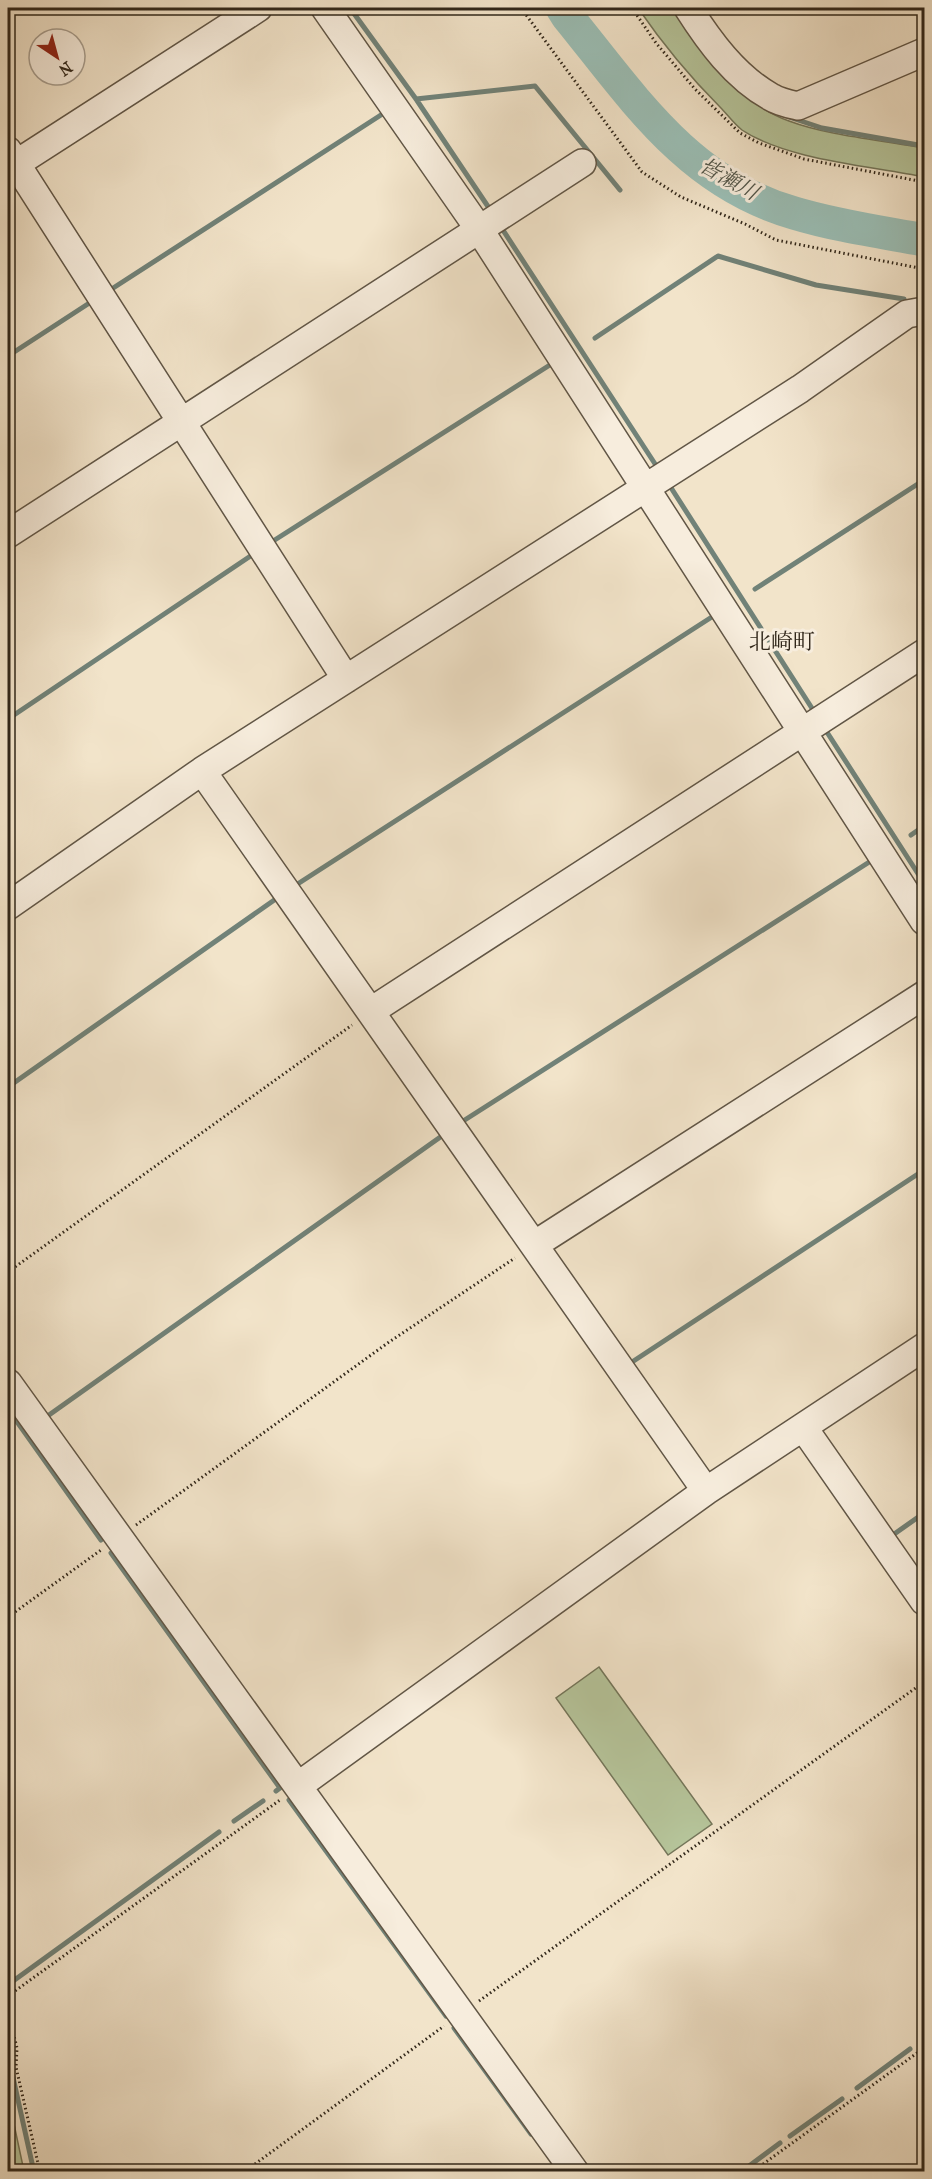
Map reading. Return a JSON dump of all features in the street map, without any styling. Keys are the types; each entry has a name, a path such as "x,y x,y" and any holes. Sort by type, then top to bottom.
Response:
{"street":[{"path":"258,8 10,161 346,679"},
{"path":"325,8 491,222 815,724 924,921"},
{"path":"688,8 724,57 748,81 772,98 798,106 924,52"},
{"path":"8,534 582,163"},
{"path":"8,906 202,771 800,389 907,314 924,311"},
{"path":"371,1011 924,653"},
{"path":"202,771 706,1491"},
{"path":"534,1245 924,995"},
{"path":"298,1786 706,1491 924,1347"},
{"path":"8,1383 575,2172"},
{"path":"803,1427 924,1601"}],"path":[{"path":"521,8 642,172 681,197 776,240 924,269"},
{"path":"8,1272 371,1011"},
{"path":"8,1617 389,1342 534,1245"},
{"path":"244,2172 924,1682"},
{"path":"8,1996 298,1786"},
{"path":"8,2011 17,2048 16,2067 40,2172"},
{"path":"752,2172 924,2048"}],"green space":[{"path":"638,8 673,8 723,74 753,102 771,113 821,130 924,148 924,177 805,155 761,140 742,130 666,47"},
{"path":"599,1667 712,1824 668,1855 556,1698"},
{"path":"8,2096 24,2171 8,2171"}],"waterway":[{"path":"350,8 416,99 491,211"},
{"name":"皆瀬川","path":"562,8 615,77 666,134 693,159 723,181 757,199 810,218 924,240"},
{"path":"416,99 535,86 620,190"},
{"path":"107,292 384,113"},
{"path":"780,114 822,128 924,146"},
{"path":"499,224 659,470"},
{"path":"595,338 718,256 816,285 904,299"},
{"path":"8,356 94,300"},
{"path":"270,543 553,363"},
{"path":"755,589 924,480"},
{"path":"668,483 815,713"},
{"path":"8,719 255,553"},
{"path":"296,885 718,613"},
{"path":"823,726 924,883"},
{"path":"911,835 924,826"},
{"path":"460,1123 874,859"},
{"path":"8,1087 280,896"},
{"path":"49,1415 446,1133"},
{"path":"630,1366 629,1364 924,1170"},
{"path":"8,1409 101,1540"},
{"path":"890,1537 924,1513"},
{"path":"111,1553 280,1788 276,1791"},
{"path":"289,1800 446,2016"},
{"path":"234,1821 263,1801"},
{"path":"9,1984 219,1832"},
{"path":"454,2028 531,2134"},
{"path":"857,2088 910,2049"},
{"path":"8,2055 34,2172"},
{"path":"790,2136 842,2099"},
{"path":"741,2172 780,2143"}],"district":[{"name":"北崎町","path":"782,642"}]}
